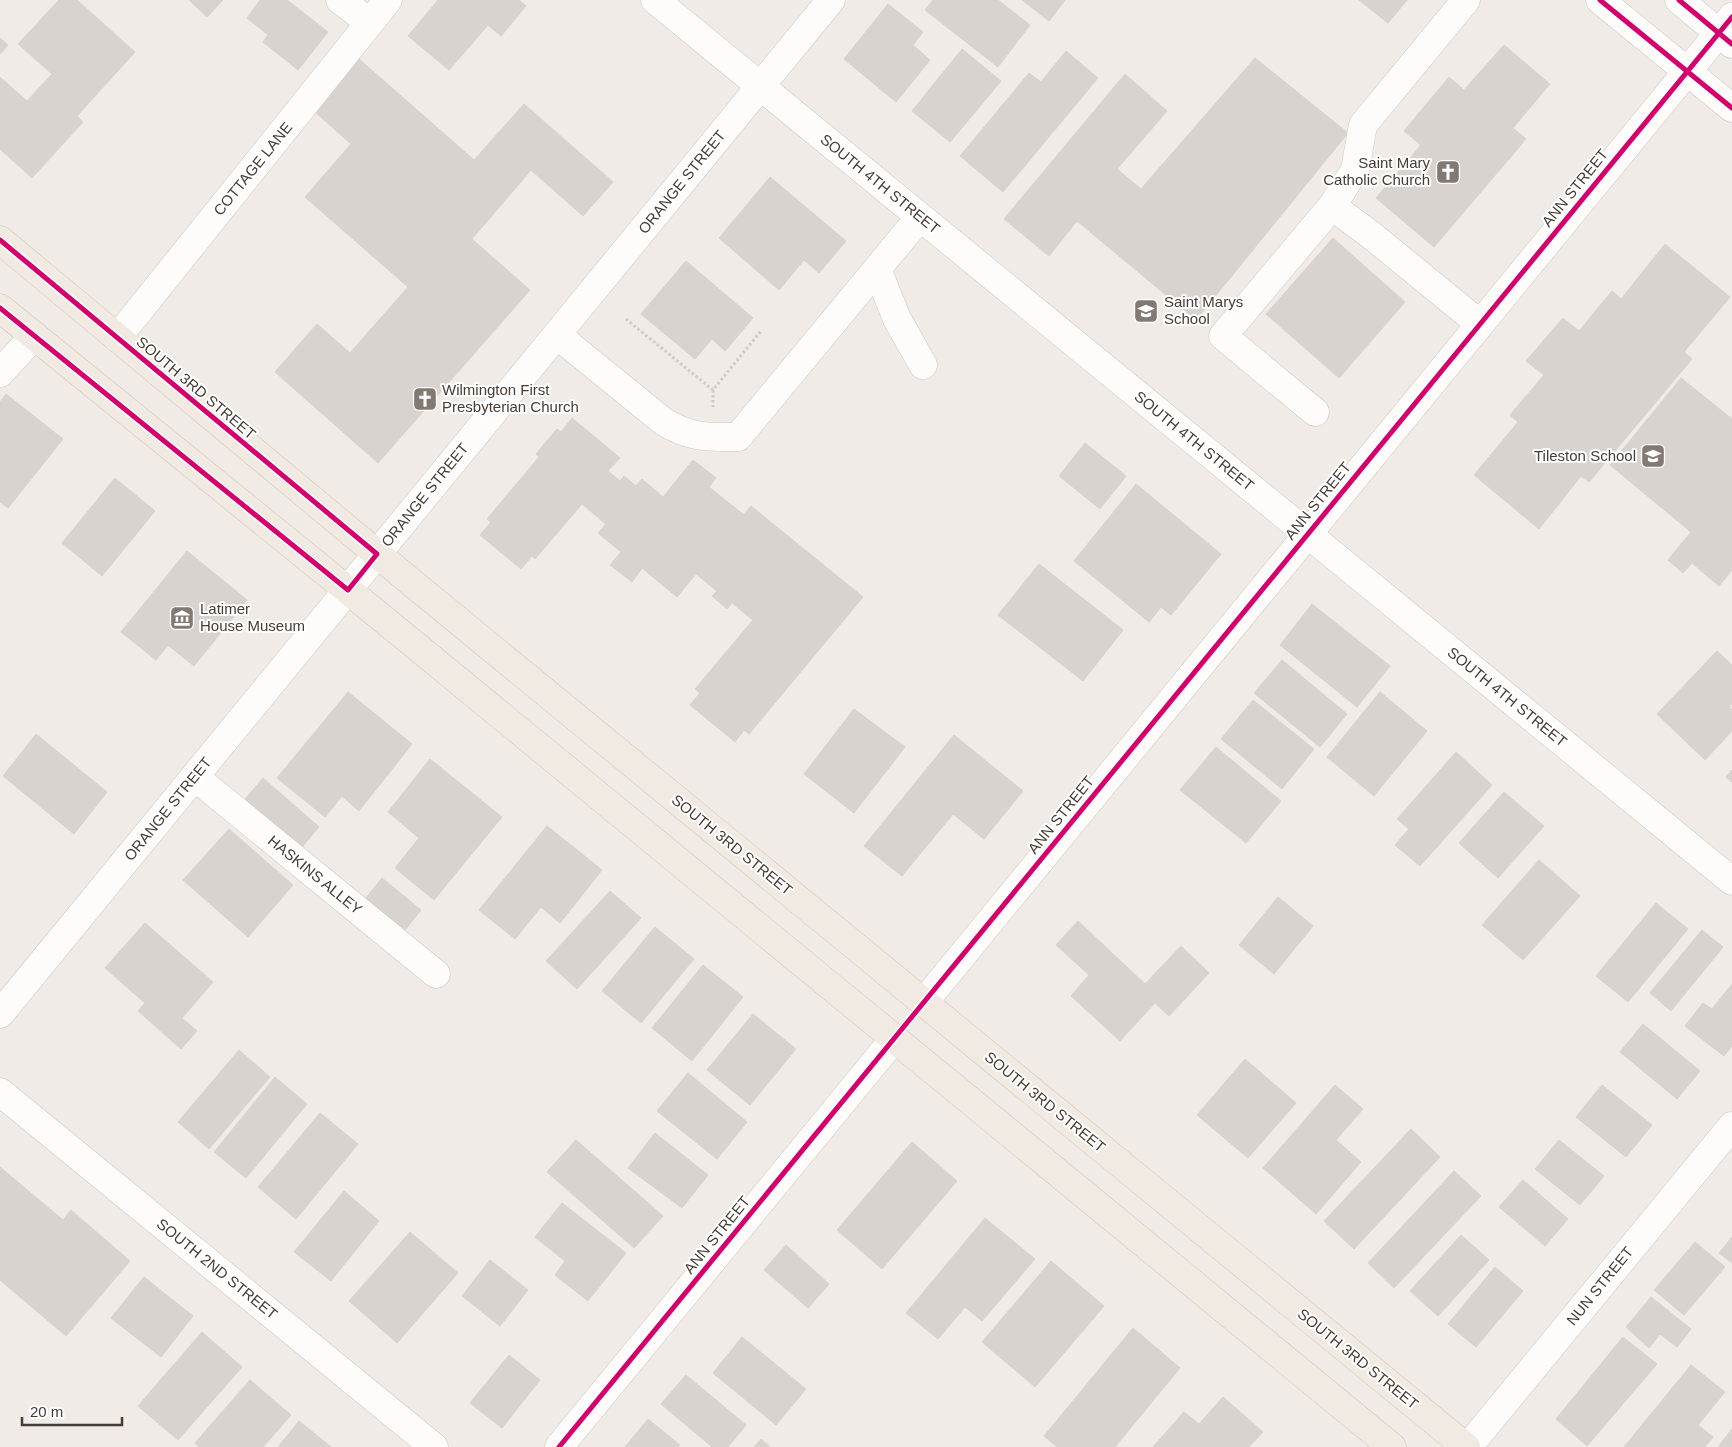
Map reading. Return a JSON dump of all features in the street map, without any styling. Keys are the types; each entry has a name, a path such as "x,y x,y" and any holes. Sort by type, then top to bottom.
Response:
{"main road":[{"name":"SOUTH 3RD STREET","path":"0,240 377,554 1467,1447"},
{"path":"0,308 348,590 1392,1447"}],"street":[{"path":"340,0 370,23"},
{"name":"COTTAGE LANE","path":"117,338 388,0"},
{"name":"SOUTH 4TH STREET","path":"655,0 1732,881"},
{"name":"ORANGE STREET","path":"0,1014 831,0"},
{"path":"1315,412 1223,336 1332,206 1355,170 1363,125 1466,0"},
{"path":"1600,0 1732,108"},
{"path":"1679,0 1728,31"},
{"name":"ANN STREET","path":"924,1002 1687,71 1728,31"},
{"path":"1332,206 1371,235 1480,324"},
{"path":"557,334 664,422 678,430 696,436 738,437 920,217"},
{"path":"877,269 896,319 923,364"},
{"path":"0,373 34,336"},
{"name":"HASKINS ALLEY","path":"195,777 436,974"},
{"name":"ANN STREET","path":"559,1447 894,1039"},
{"name":"SOUTH 2ND STREET","path":"0,1092 434,1447"},
{"name":"NUN STREET","path":"1467,1447 1732,1126"}],"path":[{"path":"626,319 713,390 761,331"}],"building":[{"path":"59,0 77,0 135,52 77,116 83,122 32,178 0,149 0,77 27,101 52,74 18,44"},
{"path":"189,0 223,0 207,17"},
{"path":"260,0 287,0 328,32 298,70 263,42 268,35 247,18"},
{"path":"438,0 519,0 526,6 501,36 488,25 449,70 408,36"},
{"path":"933,0 998,0 1030,25 998,67 925,10"},
{"path":"1022,0 1065,0 1049,21"},
{"path":"1359,0 1407,0 1388,23"},
{"path":"888,4 923,32 913,45 930,60 896,102 844,59"},
{"path":"0,38 8,45 0,54"},
{"name":"Saint Mary Catholic Church","path":"1504,45 1550,84 1513,128 1526,139 1434,247 1376,198 1421,145 1404,131 1449,77 1464,90"},
{"path":"962,49 1001,81 950,142 912,111"},
{"path":"1066,51 1098,78 1003,192 960,156 1029,73 1041,82"},
{"path":"1255,58 1348,133 1196,320 1077,221 1049,256 1004,219 1125,74 1167,111 1117,169 1141,189"},
{"path":"359,59 474,160 524,104 613,182 583,216 531,170 472,239 530,290 378,463 275,372 317,324 350,353 408,287 305,197 351,144 313,110"},
{"path":"770,177 846,241 819,273 804,260 779,290 719,238"},
{"path":"1333,238 1405,302 1339,378 1266,314"},
{"path":"1665,244 1730,297 1684,352 1692,359 1589,482 1581,476 1539,529 1474,475 1518,422 1510,415 1544,375 1526,361 1563,318 1579,331 1612,291 1621,299"},
{"path":"686,261 753,318 725,351 712,339 695,359 641,314"},
{"path":"1681,378 1732,419 1732,570 1719,586 1692,563 1683,573 1668,560 1691,532 1610,465"},
{"path":"6,394 63,439 8,508 0,502 0,402"},
{"path":"572,418 620,458 608,471 620,481 624,476 636,486 642,479 663,497 693,460 716,478 709,487 744,515 751,506 863,597 749,734 744,730 735,742 690,705 700,693 695,689 753,620 732,603 727,609 712,596 717,591 696,574 677,597 642,568 632,582 610,565 621,552 598,533 606,524 582,504 535,559 532,556 521,569 480,535 491,522 487,519 539,457 536,454 557,429 561,432"},
{"path":"1085,443 1126,476 1100,509 1059,476"},
{"path":"115,478 155,511 102,576 62,543"},
{"path":"1136,484 1221,554 1171,615 1161,607 1149,622 1074,561"},
{"path":"187,551 247,600 194,666 168,645 156,660 121,632"},
{"path":"1039,564 1123,630 1083,681 998,615"},
{"path":"1312,604 1390,666 1357,707 1280,645"},
{"path":"1717,651 1732,665 1732,703 1729,707 1732,710 1732,731 1705,760 1657,714"},
{"path":"1282,660 1347,714 1320,747 1254,693"},
{"path":"348,692 412,744 359,811 342,796 325,817 277,778"},
{"path":"1380,692 1427,731 1374,796 1327,757"},
{"path":"1253,700 1314,749 1282,789 1221,739"},
{"path":"854,709 905,747 854,813 804,774"},
{"path":"36,734 107,792 74,834 3,776"},
{"path":"954,735 1023,791 984,839 953,814 902,876 864,846"},
{"path":"1216,747 1281,801 1246,843 1180,790"},
{"path":"1456,752 1492,785 1420,866 1395,845 1409,829 1397,819"},
{"path":"430,759 502,817 434,900 395,868 419,838 388,812"},
{"path":"1732,770 1732,782 1726,777"},
{"path":"263,778 319,827 297,853 241,804"},
{"path":"1504,792 1544,826 1498,878 1459,843"},
{"path":"547,826 602,870 560,923 541,907 515,939 479,910"},
{"path":"229,829 293,885 248,937 183,880"},
{"path":"1539,860 1580,896 1523,960 1482,925"},
{"path":"382,878 421,910 405,930 365,899"},
{"path":"610,891 641,918 577,989 546,961"},
{"path":"1278,897 1313,926 1274,974 1239,945"},
{"path":"1656,903 1688,929 1628,1002 1596,976"},
{"path":"1078,921 1145,984 1181,946 1209,973 1169,1016 1155,1003 1120,1041 1071,996 1089,975 1056,945"},
{"path":"145,923 213,982 182,1018 197,1031 181,1049 138,1011 145,1003 105,968"},
{"path":"655,927 694,959 641,1023 602,991"},
{"path":"1702,930 1723,947 1671,1011 1650,993"},
{"path":"703,965 743,997 692,1061 652,1028"},
{"path":"1732,984 1732,1046 1724,1056 1685,1026 1703,1003 1712,1009"},
{"path":"753,1014 796,1049 750,1105 707,1070"},
{"path":"1643,1024 1700,1071 1677,1099 1620,1052"},
{"path":"239,1050 270,1077 209,1149 178,1122"},
{"path":"1245,1059 1296,1103 1248,1158 1197,1115"},
{"path":"688,1073 747,1122 717,1159 657,1111"},
{"path":"275,1077 307,1104 246,1178 214,1152"},
{"path":"1335,1085 1363,1109 1336,1140 1361,1162 1316,1214 1263,1168"},
{"path":"1602,1085 1652,1125 1626,1157 1576,1117"},
{"path":"320,1113 358,1144 296,1219 258,1187"},
{"path":"1411,1129 1440,1157 1354,1249 1324,1221"},
{"path":"655,1133 708,1175 682,1208 628,1168"},
{"path":"576,1140 663,1216 634,1248 547,1172"},
{"path":"1559,1140 1604,1176 1580,1205 1535,1169"},
{"path":"912,1142 957,1181 882,1269 837,1230"},
{"path":"0,1167 63,1220 71,1210 130,1261 66,1336 0,1280"},
{"path":"1454,1171 1481,1196 1394,1288 1368,1263"},
{"path":"1523,1180 1568,1219 1545,1246 1499,1207"},
{"path":"344,1191 379,1221 331,1281 294,1252"},
{"path":"562,1203 626,1253 588,1301 555,1275 565,1261 535,1237"},
{"path":"985,1218 1035,1259 982,1321 965,1307 938,1339 906,1313"},
{"path":"410,1232 458,1273 397,1343 349,1301"},
{"path":"1461,1235 1489,1260 1438,1316 1410,1291"},
{"path":"1732,1237 1732,1263 1719,1253"},
{"path":"1695,1242 1725,1267 1684,1315 1654,1290"},
{"path":"786,1245 829,1284 808,1308 764,1270"},
{"path":"490,1260 528,1290 500,1326 462,1296"},
{"path":"1051,1261 1104,1306 1035,1387 982,1342"},
{"path":"1495,1267 1523,1291 1476,1347 1448,1324"},
{"path":"144,1277 193,1316 161,1357 111,1318"},
{"path":"1651,1297 1691,1329 1677,1347 1660,1334 1649,1348 1626,1327"},
{"path":"1133,1328 1180,1368 1115,1447 1057,1447 1044,1436"},
{"path":"202,1332 242,1367 178,1440 138,1406"},
{"path":"742,1337 806,1389 776,1425 713,1373"},
{"path":"1623,1337 1657,1364 1587,1446 1556,1419"},
{"path":"509,1355 540,1380 502,1428 470,1403"},
{"path":"1691,1365 1725,1392 1698,1425 1713,1437 1705,1447 1624,1447"},
{"path":"686,1375 746,1425 728,1447 712,1447 661,1404"},
{"path":"250,1380 291,1415 263,1447 199,1447 195,1443"},
{"path":"1223,1397 1263,1432 1249,1447 1153,1447 1184,1412 1199,1424"},
{"path":"648,1419 680,1445 678,1447 625,1447"},
{"path":"299,1421 331,1447 278,1447"},
{"path":"1732,1429 1732,1447 1718,1447"},
{"path":"761,1439 770,1447 754,1447"}],"cycle path":[{"path":"1600,0 1732,108"},
{"path":"1679,0 1732,44"},
{"path":"559,1447 1732,17"},
{"path":"0,240 377,554 348,590 0,308"}],"place":[{"name":"Saint Mary Catholic Church","path":"1448,172"},
{"name":"Saint Marys School","path":"1146,311"},
{"name":"Wilmington First Presbyterian Church","path":"425,399"},
{"name":"Tileston School","path":"1653,456"},
{"name":"Latimer House Museum","path":"182,618"}]}
